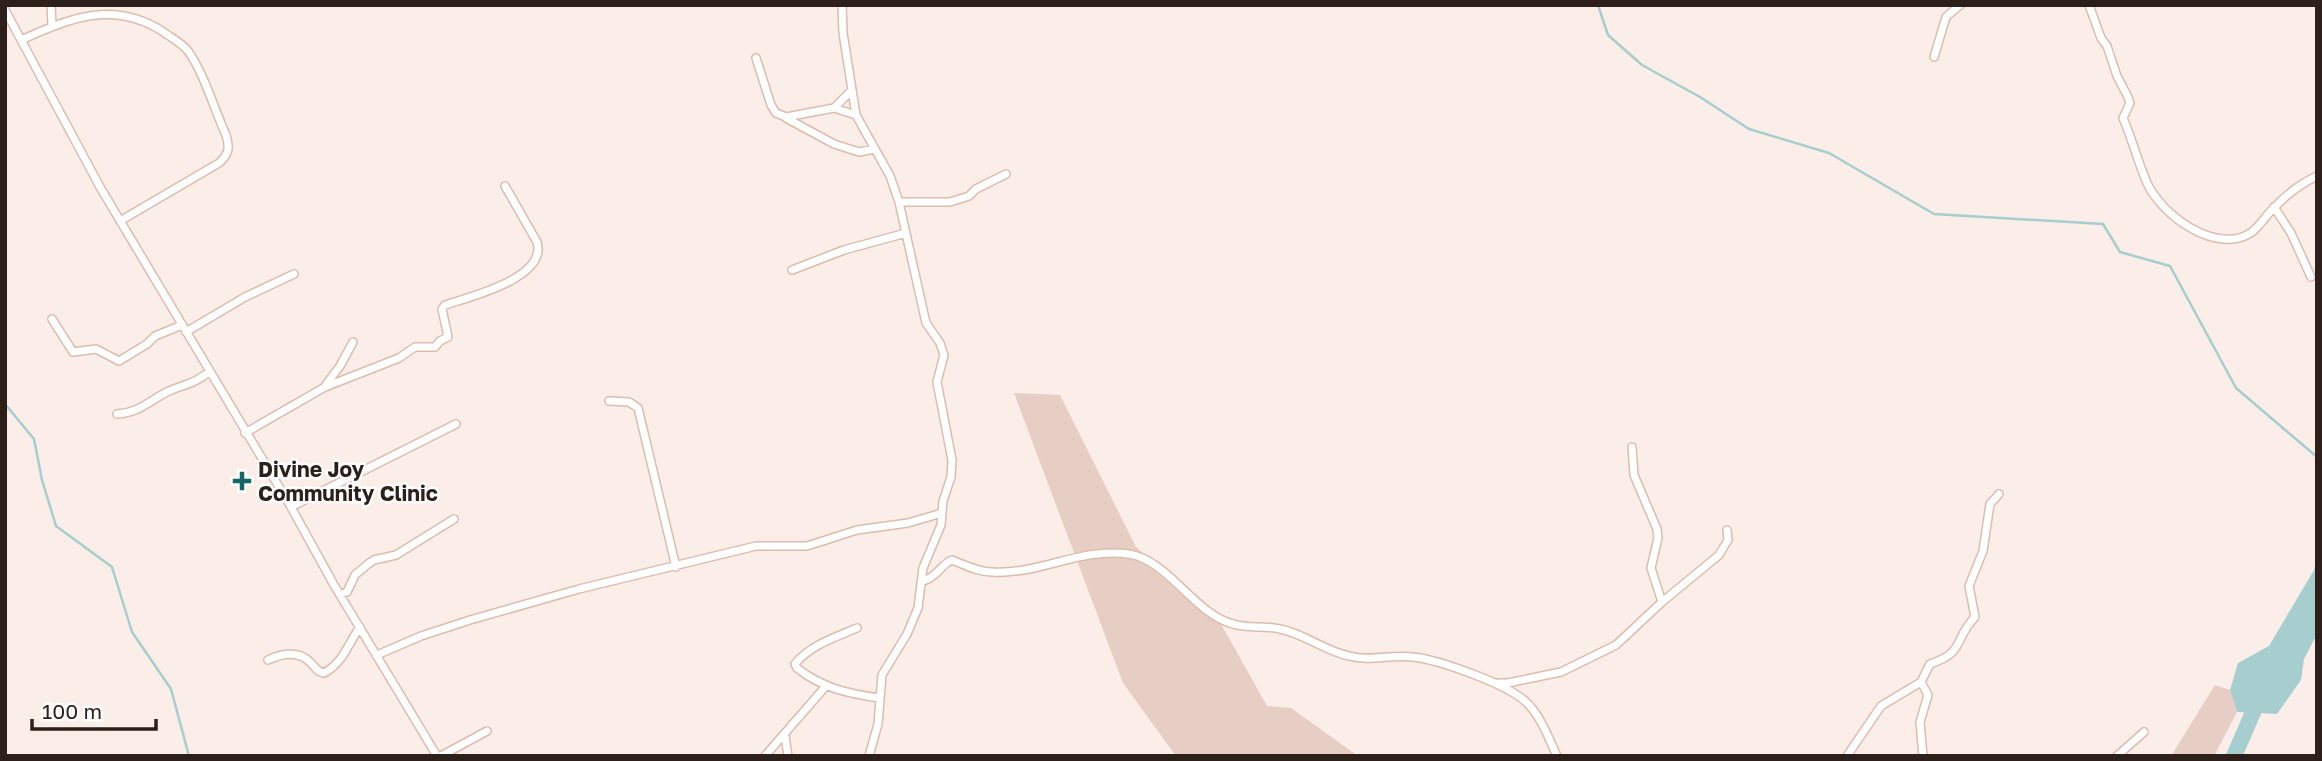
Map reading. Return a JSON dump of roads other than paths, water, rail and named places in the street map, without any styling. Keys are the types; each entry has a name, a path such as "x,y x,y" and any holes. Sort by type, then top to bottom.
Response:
{"street":[{"path":"51,5 52,26"},
{"path":"842,5 856,115 890,176 899,202 926,323 940,343 944,355 937,382 953,467 940,529 923,568 918,608 907,634 882,675 878,724 869,756"},
{"path":"1934,57 1945,17 1960,5"},
{"path":"2089,5 2130,103 2123,118 2136,147 2147,183 2160,201 2180,220 2203,235 2231,241 2252,232 2274,207 2301,184 2317,176"},
{"path":"5,10 69,132 120,221 439,756 487,731"},
{"path":"21,40 72,17 120,12 137,16 154,25 187,50 226,135 229,147 227,156 120,221"},
{"path":"756,58 776,113 834,144 859,152 874,149"},
{"path":"834,108 851,92"},
{"path":"786,117 834,108 856,115"},
{"path":"899,202 950,202 969,196 976,189 1006,174"},
{"path":"245,433 325,387 399,358 415,347 435,346 448,337 442,309 445,306 510,283 538,258 540,249 537,242 505,186"},
{"path":"2274,207 2291,233 2311,277"},
{"path":"792,270 844,250 906,233"},
{"path":"52,319 73,352 96,349 119,361 155,336 184,329 294,274"},
{"path":"325,387 353,342"},
{"path":"117,414 136,411 172,390 194,384 210,371"},
{"path":"609,401 629,402 638,408 676,567"},
{"path":"291,508 456,424"},
{"path":"1632,447 1634,475 1658,538 1651,568 1662,602"},
{"path":"1847,756 1881,706 1921,682 1930,664 1950,656 1956,650 1965,629 1975,617 1969,586 1983,551 1990,504 1999,494"},
{"path":"377,655 421,636 507,608 765,545 814,545 857,530 908,523 942,513"},
{"path":"340,594 347,592 355,575 374,560 396,555 454,519"},
{"path":"1492,681 1508,683 1573,668 1616,645 1662,602 1719,555 1728,540 1727,530"},
{"path":"921,583 937,575 946,563 952,560 989,572 1009,572 1096,554 1130,554 1144,559 1222,620 1233,625 1280,628 1348,656 1414,657 1508,688 1528,703 1558,756"},
{"path":"268,660 286,653 299,655 307,659 318,672 324,673 343,659 347,646 360,627"},
{"path":"857,628 817,645 795,664 803,673 826,686 842,692 880,698"},
{"path":"1921,682 1928,695 1920,722 1923,756"},
{"path":"765,756 826,686"},
{"path":"2117,756 2144,732"},
{"path":"785,736 788,756"}],"water":[{"path":"2317,557 2317,634 2304,659 2301,680 2277,714 2237,712 2230,690 2238,663 2269,646 2314,570"}],"waterway":[{"path":"1598,5 1608,35 1642,65 1700,97 1749,129 1829,153 1934,214 2103,224 2120,252 2170,266 2236,388 2317,457"},
{"path":"5,404 34,439 42,480 56,526 112,567 132,632 171,689 189,756"},
{"path":"2234,756 2261,694"}],"place":[{"name":"Divine Joy Community Clinic","path":"242,481"}]}
